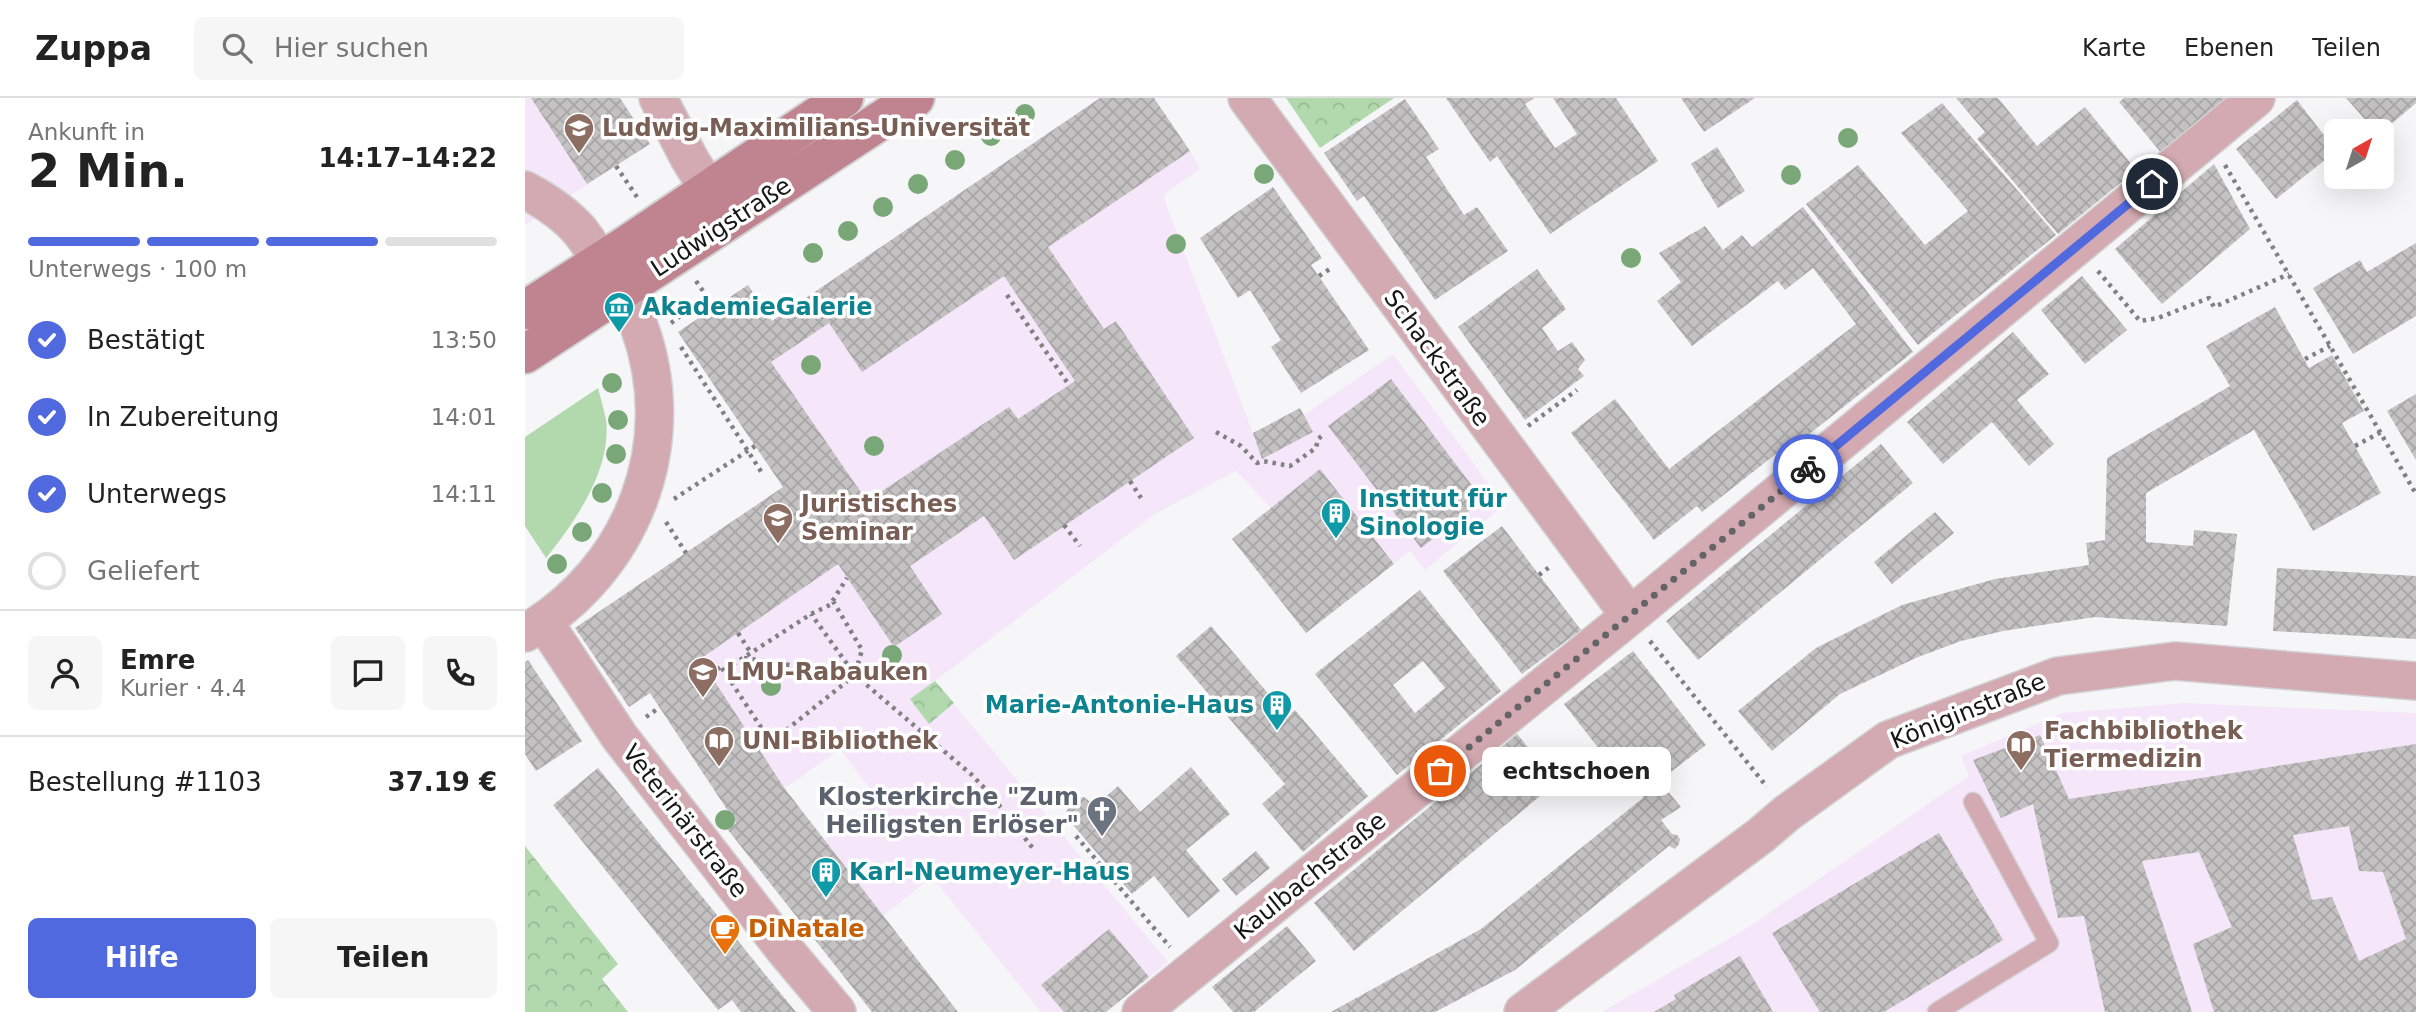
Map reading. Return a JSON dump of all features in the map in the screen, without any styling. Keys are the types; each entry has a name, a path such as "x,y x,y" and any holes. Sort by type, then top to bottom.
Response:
{"main road":[{"name":"Ludwigstraße","path":"525,354 708,190 844,98"},
{"name":"Ludwigstraße","path":"525,310 610,277 728,222 915,98"}],"street":[{"path":"658,98 728,222"},
{"name":"Schackstraße","path":"1247,98 1630,616"},
{"name":"Kaulbachstraße","path":"1142,1012 1630,616 2256,98"},
{"path":"525,190 540,198 579,230 639,324 653,375 655,422 646,512 581,592 534,627"},
{"name":"Veterinärstraße","path":"534,627 784,949 837,1012"},
{"name":"Königinstraße","path":"1523,1012 1888,740 2058,676 2175,661 2416,681"}],"lane":[{"path":"1937,1012 2049,943 1973,802"}],"path":[{"path":"2209,137 2416,494"},
{"path":"615,166 636,196"},
{"path":"2077,246 2140,321 2158,318 2209,298 2214,307 2288,274"},
{"path":"698,284 715,308"},
{"path":"1007,295 1069,385"},
{"path":"673,335 667,325 707,297"},
{"path":"679,344 762,473"},
{"path":"2305,359 2330,346"},
{"path":"1502,445 1577,390"},
{"path":"1216,432 1241,446 1257,463 1263,461 1290,466 1316,448 1318,439 1324,434"},
{"path":"2355,446 2381,432"},
{"path":"686,553 646,512 755,446"},
{"path":"1130,481 1141,498"},
{"path":"1064,525 1080,546"},
{"path":"710,674 721,667 729,667 811,614 823,610 833,601 847,578"},
{"path":"758,749 855,675 862,650 833,601"},
{"path":"811,614 855,675 972,775 1035,851"},
{"path":"1630,616 1787,813"},
{"path":"738,633 751,653"},
{"path":"744,658 855,675"},
{"path":"721,667 770,741"},
{"path":"1076,836 1191,972"}],"shaded area":[{"name":"Ludwig-Maximilians-Universität","path":"525,98 620,98 650,144 525,225"},
{"name":"Ludwig-Maximilians-Universität","path":"1100,98 1190,151 1200,169 1166,193 1164,199 1253,433 1304,415 1393,354 1504,505 1425,570 1410,551 1345,602 1271,508 1236,471 1155,514 935,681 1168,962 1107,1012 1041,1012 932,877 830,958 769,880 879,801 840,749 736,823 650,693 575,628 783,487 678,332 748,285 772,321"},
{"path":"2184,703 2416,713 2416,1012 1602,1012 1747,928 1969,776 1961,756 2063,713"}],"green space":[{"path":"1286,98 1394,98 1320,148"},
{"path":"598,388 606,420 603,457 589,494 546,558 525,526 525,437"},
{"path":"935,681 954,703 929,724 910,699"},
{"path":"525,846 618,964 602,979 628,1012 525,1012"}],"building":[{"path":"531,98 620,98 650,144 587,184"},
{"path":"1100,98 1154,98 1190,151 1048,247 1104,329 1116,321 1194,438 1014,560 984,516 910,566 942,614 894,647 838,564 700,659 785,789 958,1012 872,1012 728,830 736,823 650,693 629,707 575,628 783,487 678,332 748,285 772,321","holes":["1004,276 1075,381 1018,419 1009,407 867,501 771,362 829,323 862,372"]},
{"path":"1446,98 1534,98 1525,104 1555,148 1577,134 1553,98 1616,98 1658,161 1550,234 1497,156 1490,162"},
{"path":"1681,98 1755,98 1704,132"},
{"path":"1956,98 1998,98 2037,146 2085,107 2136,170 2058,234 1977,139 1985,132"},
{"path":"2124,98 2232,98 2162,154 2119,102"},
{"path":"2346,98 2416,98 2416,103 2394,122 2394,119 2364,119"},
{"path":"1405,99 1439,149 1426,157 1464,215 1477,207 1508,251 1435,300 1364,196 1357,201 1324,153"},
{"path":"2297,100 2324,135 2324,161 2276,199 2236,149"},
{"path":"1942,103 2056,235 1918,345 1806,204 1858,165 1925,245 1968,211 1901,133"},
{"path":"1717,147 1745,191 1718,208 1691,164"},
{"path":"2214,164 2250,229 2162,304 2115,249"},
{"path":"1273,187 1322,258 1311,265 1369,350 1301,393 1271,347 1281,340 1250,290 1238,298 1200,238"},
{"path":"1803,207 1913,352 1789,450 1786,446 1702,512 1697,506 1654,540 1571,433 1615,399 1669,469 1856,324 1813,268 1785,290 1778,281 1692,346 1657,301 1681,282 1659,253 1705,226 1723,250 1742,235 1752,247"},
{"path":"2416,243 2416,316 2353,354 2313,288 2360,260 2367,272"},
{"path":"1537,269 1566,309 1542,328 1558,351 1572,342 1585,360 1578,369 1584,376 1525,420 1458,327"},
{"path":"2082,276 2127,330 2085,364 2041,310"},
{"path":"2275,307 2309,368 2332,355 2364,411 2342,423 2381,493 2313,531 2254,430 2146,493 2146,542 2193,546 2194,530 2237,534 2227,626 2095,617 2003,631 1961,641 1918,657 1840,694 1772,751 1738,711 1816,648 1902,605 1995,579 2089,565 2086,543 2105,540 2107,458 2230,386 2206,346"},
{"path":"2013,332 2049,374 2017,400 2054,444 2029,466 1992,422 1943,464 1907,422"},
{"path":"1391,379 1483,500 1421,548 1328,426"},
{"path":"2416,394 2416,460 2387,411"},
{"path":"1300,408 1313,432 1262,459 1253,433"},
{"path":"1881,444 1913,483 1698,660 1666,621"},
{"path":"1320,469 1394,564 1306,633 1232,539"},
{"path":"1935,512 1954,533 1892,584 1874,562"},
{"path":"1502,526 1581,630 1522,674 1443,571"},
{"path":"2277,568 2416,576 2416,639 2273,631"},
{"path":"1420,590 1501,691 1397,775 1315,674","holes":["1423,661 1445,688 1415,713 1393,685"]},
{"name":"Marie-Antonie-Haus","path":"1211,626 1288,717 1295,710 1368,796 1303,852 1262,804 1285,784 1176,656"},
{"path":"1633,651 1706,745 1659,781 1681,807 1661,820 1672,834 1680,839 1675,849 1669,846 1515,970 1435,1012 1331,1012 1481,929 1644,797 1631,790 1564,704"},
{"path":"528,660 582,741 536,771 525,754 525,662"},
{"path":"1517,734 1557,782 1354,951 1314,903"},
{"path":"2040,735 2069,799 2416,744 2416,1012 2214,1012 2193,944 2232,927 2199,852 2142,861 2192,1012 2105,1012 2084,916 2058,918 2033,804 2001,818 1973,760","holes":["2349,826 2359,871 2383,872 2406,939 2359,961 2332,897 2312,900 2293,835"]},
{"path":"1191,767 1230,814 1186,850 1220,891 1188,918 1154,876 1132,894 1068,819 1066,812 1072,800 1084,797 1095,806 1118,786 1140,812"},
{"path":"598,768 796,1012 741,1012 732,1000 718,1010 553,805"},
{"path":"1939,833 2003,940 1884,1012 1820,1012 1772,933"},
{"path":"1256,851 1270,868 1236,896 1222,879"},
{"path":"1287,926 1316,961 1254,1012 1233,1012 1212,987"},
{"path":"1109,929 1149,977 1106,1012 1064,1012 1041,985"},
{"path":"1740,956 1773,1012 1654,1012 1676,999 1674,995"}],"way so far":[{"path":"1440,771 1808,469"}],"place":[{"name":"Ludwig-Maximilians-Universität","path":"579,155"},
{"name":"AkademieGalerie","path":"619,334"},
{"name":"Institut für Sinologie","path":"1336,540"},
{"name":"Juristisches Seminar","path":"778,545"},
{"name":"LMU-Rabauken","path":"703,699"},
{"name":"Marie-Antonie-Haus","path":"1277,732"},
{"name":"UNI-Bibliothek","path":"719,768"},
{"name":"echtschoen","path":"1440,771"},
{"name":"Fachbibliothek Tiermedizin","path":"2021,772"},
{"name":"Klosterkirche \"Zum Heiligsten Erlöser\"","path":"1102,838"},
{"name":"Karl-Neumeyer-Haus","path":"826,899"},
{"name":"DiNatale","path":"725,956"}],"route":[{"path":"1808,469 2152,184"}]}
